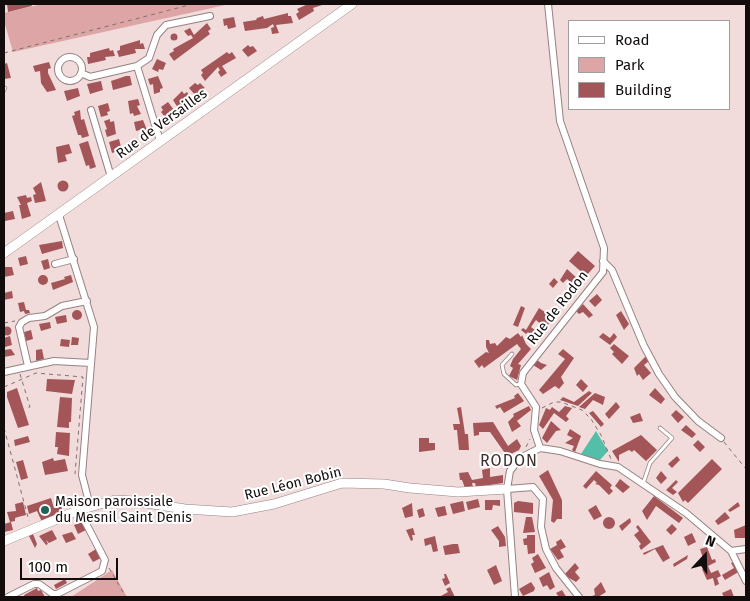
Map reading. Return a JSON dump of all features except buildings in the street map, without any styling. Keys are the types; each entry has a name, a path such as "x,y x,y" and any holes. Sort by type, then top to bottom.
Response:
{"street":[{"name":"Rue de Versailles","path":"4,253 352,4"},
{"name":"Rue de Rodon","path":"521,384 524,373 603,272 604,248 560,121 548,4"},
{"path":"80,73 90,77 137,66 149,58 157,35 166,24 210,16"},
{"path":"137,66 160,142"},
{"path":"91,110 111,177"},
{"path":"59,214 94,327 82,475 90,506"},
{"path":"55,264 74,259"},
{"path":"603,261 612,270 658,374 675,397 698,421 720,438"},
{"path":"28,366 19,327 21,324 29,318 45,316 62,306 86,301"},
{"path":"4,372 54,361 91,363"},
{"path":"521,384 537,411 534,430 540,448"},
{"path":"515,597 507,490 510,471 522,457 540,448 560,451 600,464 618,466 686,513 731,551 746,581"},
{"name":"Rue Léon Bobin","path":"4,540 90,506 114,500 185,509 232,512 274,504 342,484 384,484 458,492 507,490"},
{"path":"507,490 533,487 543,499 541,527 546,549 556,568 579,597"},
{"path":"8,597 34,584 40,584 53,594 57,594 102,571 105,560 79,510"},
{"path":"731,551 746,549"}],"lane":[{"path":"512,354 502,365 504,374 516,385 521,384"},
{"path":"643,484 650,463 672,438 660,428"}],"path":[{"path":"4,53 193,4"},
{"path":"4,323 15,321 21,324"},
{"path":"18,369 30,407 25,408"},
{"path":"4,387 21,382 36,374 83,377 75,474"},
{"path":"537,411 554,402 560,402 586,413 601,435 611,458 611,466"},
{"path":"4,428 31,529"},
{"path":"522,457 534,430"},
{"path":"720,438 746,469"},
{"path":"105,560 126,597"}],"green space":[{"path":"42,4 230,4 13,52 4,21 4,13"},
{"path":"112,570 127,597 71,597"}],"shaded area":[{"path":"596,431 608,451 599,461 581,454"}],"place":[{"name":"Maison paroissiale du Mesnil Saint Denis","path":"45,510"}],"district":[{"name":"RODON","path":"509,462"}]}
